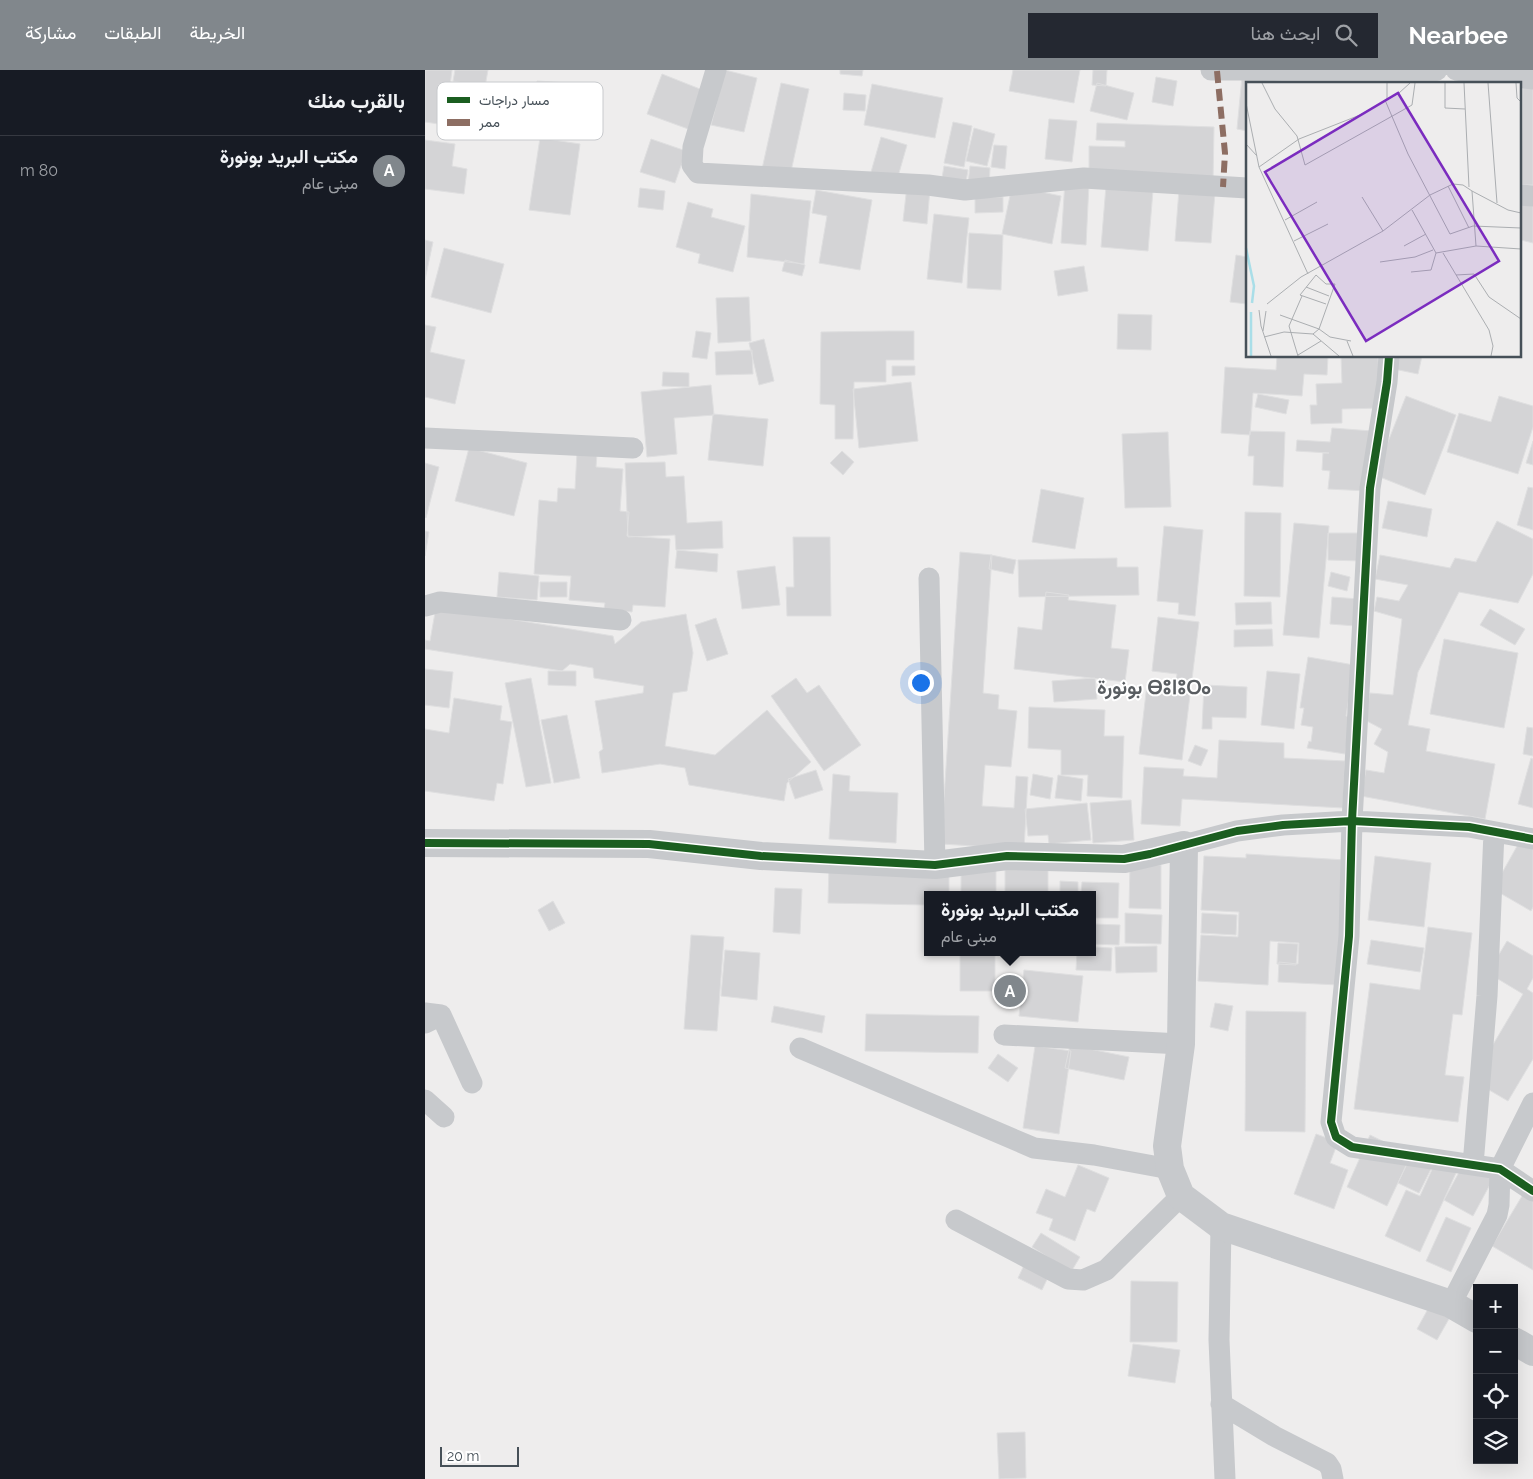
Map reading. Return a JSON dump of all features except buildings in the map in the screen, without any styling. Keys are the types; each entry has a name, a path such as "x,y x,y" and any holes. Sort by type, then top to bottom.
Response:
{"street":[{"path":"716,70 693,147 692,165 699,173 927,185 965,190 1084,178 1246,188"},
{"path":"1211,70 1429,75"},
{"path":"1456,70 1533,79"},
{"path":"1389,358 1387,382 1370,488 1352,821 1349,936 1330,1114 1332,1129 1336,1137 1352,1146 1500,1169 1533,1191"},
{"path":"425,438 633,448"},
{"path":"929,578 935,865"},
{"path":"425,606 440,602 621,620"},
{"path":"425,843 649,844 761,856 935,865 1007,856 1124,859 1237,830 1283,824 1352,821 1469,827 1533,839"},
{"path":"1473,1165 1487,996 1494,832"},
{"path":"1184,845 1181,1044 1167,1146 1170,1169 1181,1196 1221,1226 1451,1304 1473,1317"},
{"path":"430,1017 472,1083"},
{"path":"1004,1035 1181,1044"},
{"path":"800,1048 1034,1148 1094,1155 1170,1169"},
{"path":"425,1100 444,1117"},
{"path":"1451,1304 1497,1215 1500,1169 1533,1103"},
{"path":"956,1220 1068,1278 1083,1280 1106,1270 1181,1196"},
{"path":"1221,1226 1219,1340 1225,1479"},
{"path":"1518,1343 1533,1352"},
{"path":"1221,1404 1275,1436 1327,1462 1333,1479"}],"marked path":[{"path":"1217,71 1225,153 1223,187"}],"cycle path":[{"path":"1389,358 1387,382 1370,488 1352,821 1349,936 1331,1122 1336,1137 1352,1147 1500,1169 1533,1191"},
{"path":"425,843 649,844 761,856 935,865 1007,856 1124,859 1237,831 1283,825 1352,821 1469,827 1533,839"}],"place":[{"name":"مكتب البريد بونورة","path":"1010,991"}],"district":[{"name":"بونورة ⴱⵓⵏⵓⵔⴰ","path":"1154,687"}]}
